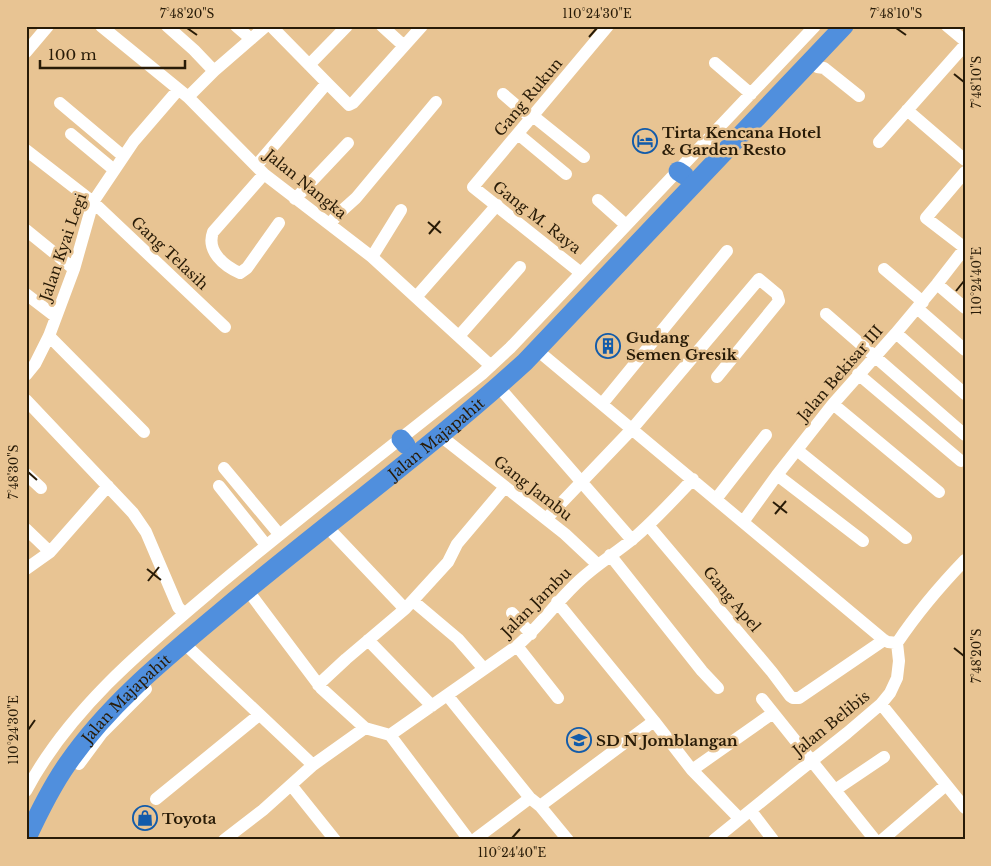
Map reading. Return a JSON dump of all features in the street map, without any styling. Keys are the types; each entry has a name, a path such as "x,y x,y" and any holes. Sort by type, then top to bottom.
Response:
{"highway":[{"name":"Jalan Majapahit","path":"775,90 827,26"},
{"name":"Jalan Majapahit","path":"26,810 58,756 121,683 277,547 403,442 488,379 515,353 681,173 753,105 775,90 844,26"},
{"name":"Jalan Majapahit","path":"26,840 67,764 101,721 277,547 489,395 525,362 753,105"}],"street":[{"path":"26,52 48,26"},
{"name":"Jalan Nangka","path":"101,26 183,93 260,170 372,257 417,296 491,366"},
{"path":"167,26 214,71"},
{"path":"236,26 251,39"},
{"name":"Jalan Kyai Legi","path":"26,375 35,364 56,317 74,269 93,202 113,170 123,156 183,93 214,71 266,26"},
{"path":"271,26 349,105 353,103 422,26"},
{"path":"309,65 347,26"},
{"path":"382,26 404,46"},
{"name":"Gang Rukun","path":"473,187 608,26"},
{"path":"715,63 753,105 815,26"},
{"path":"35,840 65,783 102,733 141,694 252,596 446,441 504,392 543,354 855,26"},
{"path":"880,142 963,38 947,26"},
{"path":"818,67 824,68 858,96"},
{"path":"279,223 247,268 240,273 224,264 212,248 210,239 213,232 327,83"},
{"path":"503,94 584,157"},
{"path":"330,224 356,198 436,102"},
{"path":"60,104 123,156"},
{"path":"907,110 965,160"},
{"path":"71,134 113,170"},
{"path":"518,134 566,174"},
{"path":"295,199 348,143"},
{"name":"Gang Telasih","path":"26,150 93,202 226,327"},
{"path":"965,172 926,218 965,248"},
{"path":"403,442 510,348 626,226 681,173"},
{"name":"Gang M. Raya","path":"473,187 581,273"},
{"path":"598,200 626,226"},
{"path":"417,296 497,206"},
{"path":"372,257 401,210"},
{"path":"26,230 74,269"},
{"name":"Jalan Bekisar III","path":"743,522 777,475 858,374 896,333 937,284 961,262 965,248"},
{"path":"602,404 727,251"},
{"path":"459,336 520,267"},
{"path":"884,269 965,350"},
{"path":"546,518 582,483 632,428 760,279 778,294 779,301 717,377"},
{"path":"937,284 965,308"},
{"path":"26,294 56,317"},
{"path":"826,314 873,357 965,435"},
{"path":"896,333 965,394"},
{"path":"48,336 144,432"},
{"path":"543,354 888,642 897,643 929,600 965,560"},
{"path":"858,374 961,461"},
{"path":"504,392 632,540"},
{"path":"26,400 133,513 146,532 178,607 184,614"},
{"path":"833,404 939,492"},
{"path":"716,499 766,435"},
{"name":"Gang Jambu","path":"446,441 546,518 597,564"},
{"path":"797,450 906,538"},
{"path":"224,468 277,547"},
{"path":"26,474 41,488"},
{"path":"777,475 863,541"},
{"name":"Jalan Jambu","path":"390,735 517,646 531,634 557,602 597,564 632,540 693,479"},
{"path":"26,569 50,552 108,486"},
{"path":"219,486 277,547"},
{"path":"318,686 409,605 448,562 456,544 505,487"},
{"name":"Gang Apel","path":"648,525 790,696 794,698 799,698 884,640"},
{"path":"26,529 50,552"},
{"path":"332,532 409,605 458,639 484,669"},
{"path":"26,791 52,748 86,706 184,614 277,547"},
{"path":"610,555 702,671 718,688"},
{"path":"252,596 318,686 365,728 390,735 469,840"},
{"path":"557,602 692,770 740,819"},
{"path":"512,613 531,634"},
{"path":"368,640 432,706"},
{"name":"Jalan Belibis","path":"714,840 848,733 881,704 890,693 897,678 899,662 897,643"},
{"path":"517,646 558,698"},
{"path":"190,649 313,765"},
{"path":"447,695 568,840"},
{"path":"762,699 875,840"},
{"path":"881,704 965,808"},
{"path":"692,770 773,713"},
{"path":"156,799 259,715"},
{"path":"474,840 535,802 654,721"},
{"path":"224,840 263,810 313,765 365,728"},
{"path":"835,790 884,758"},
{"path":"291,785 335,840"},
{"path":"882,840 946,785"},
{"path":"751,811 774,840"}],"place":[{"name":"Tirta Kencana Hotel & Garden Resto","path":"645,141"},
{"name":"Gudang Semen Gresik","path":"608,346"},
{"name":"SD N Jomblangan","path":"579,740"},
{"name":"Toyota","path":"145,818"}]}
